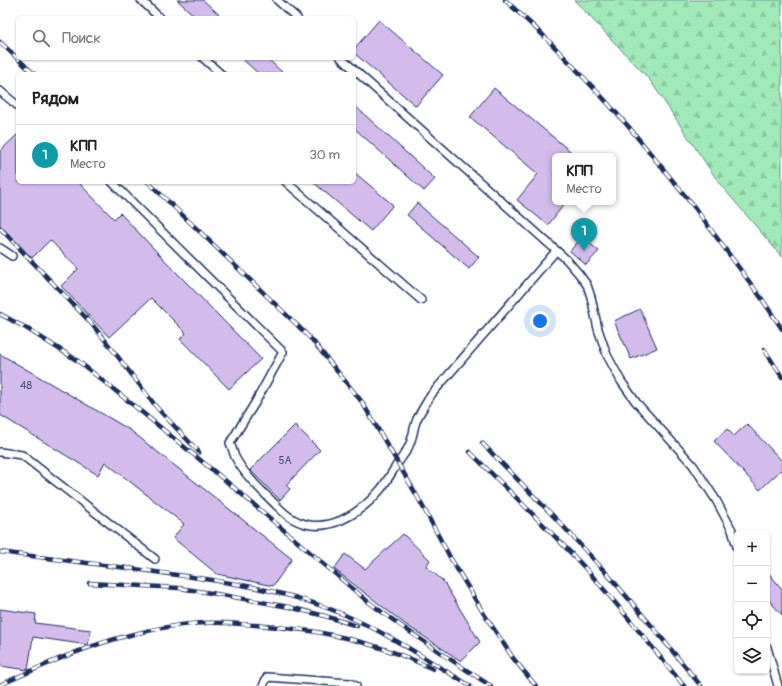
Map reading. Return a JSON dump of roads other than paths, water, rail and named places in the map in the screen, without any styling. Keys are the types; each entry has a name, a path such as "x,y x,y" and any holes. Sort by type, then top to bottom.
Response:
{"lane":[{"path":"141,0 158,16"},
{"path":"277,0 295,16"},
{"path":"206,60 219,72"},
{"path":"343,60 567,260 579,274 587,285 592,297 598,329 607,355 621,381 636,402 693,465 716,500 734,537"},
{"path":"0,91 16,104"},
{"path":"114,184 283,352 255,403 230,443 235,457 251,479 282,511 292,519 303,524 324,526 334,524 346,518 380,490 408,449 417,420 431,395 556,251"},
{"path":"288,184 421,300"},
{"path":"0,248 12,256"},
{"path":"0,452 22,455 155,559"},
{"path":"770,658 778,686"},
{"path":"263,686 266,677 350,683 356,686"}],"railway":[{"path":"505,0 543,35 628,126 695,208 762,299 782,329"},
{"path":"0,42 16,57"},
{"path":"19,60 32,72"},
{"path":"150,184 312,340 362,402 484,614 513,658 536,686"},
{"path":"0,228 89,321 158,409 199,452"},
{"path":"0,314 26,328 78,361 232,486 366,600 443,655 491,686"},
{"path":"764,349 782,377"},
{"path":"482,443 562,525 609,576 701,686"},
{"path":"470,452 586,569 624,612 684,686"},
{"path":"0,552 216,581 274,592 311,602 367,625 402,644 470,686"},
{"path":"89,583 179,588 211,593 289,607 357,626"},
{"path":"0,685 64,657 113,640 167,627 185,624 210,623 282,627 327,634 381,648 433,669"}],"place":[{"name":"КПП","path":"584,251"}]}
